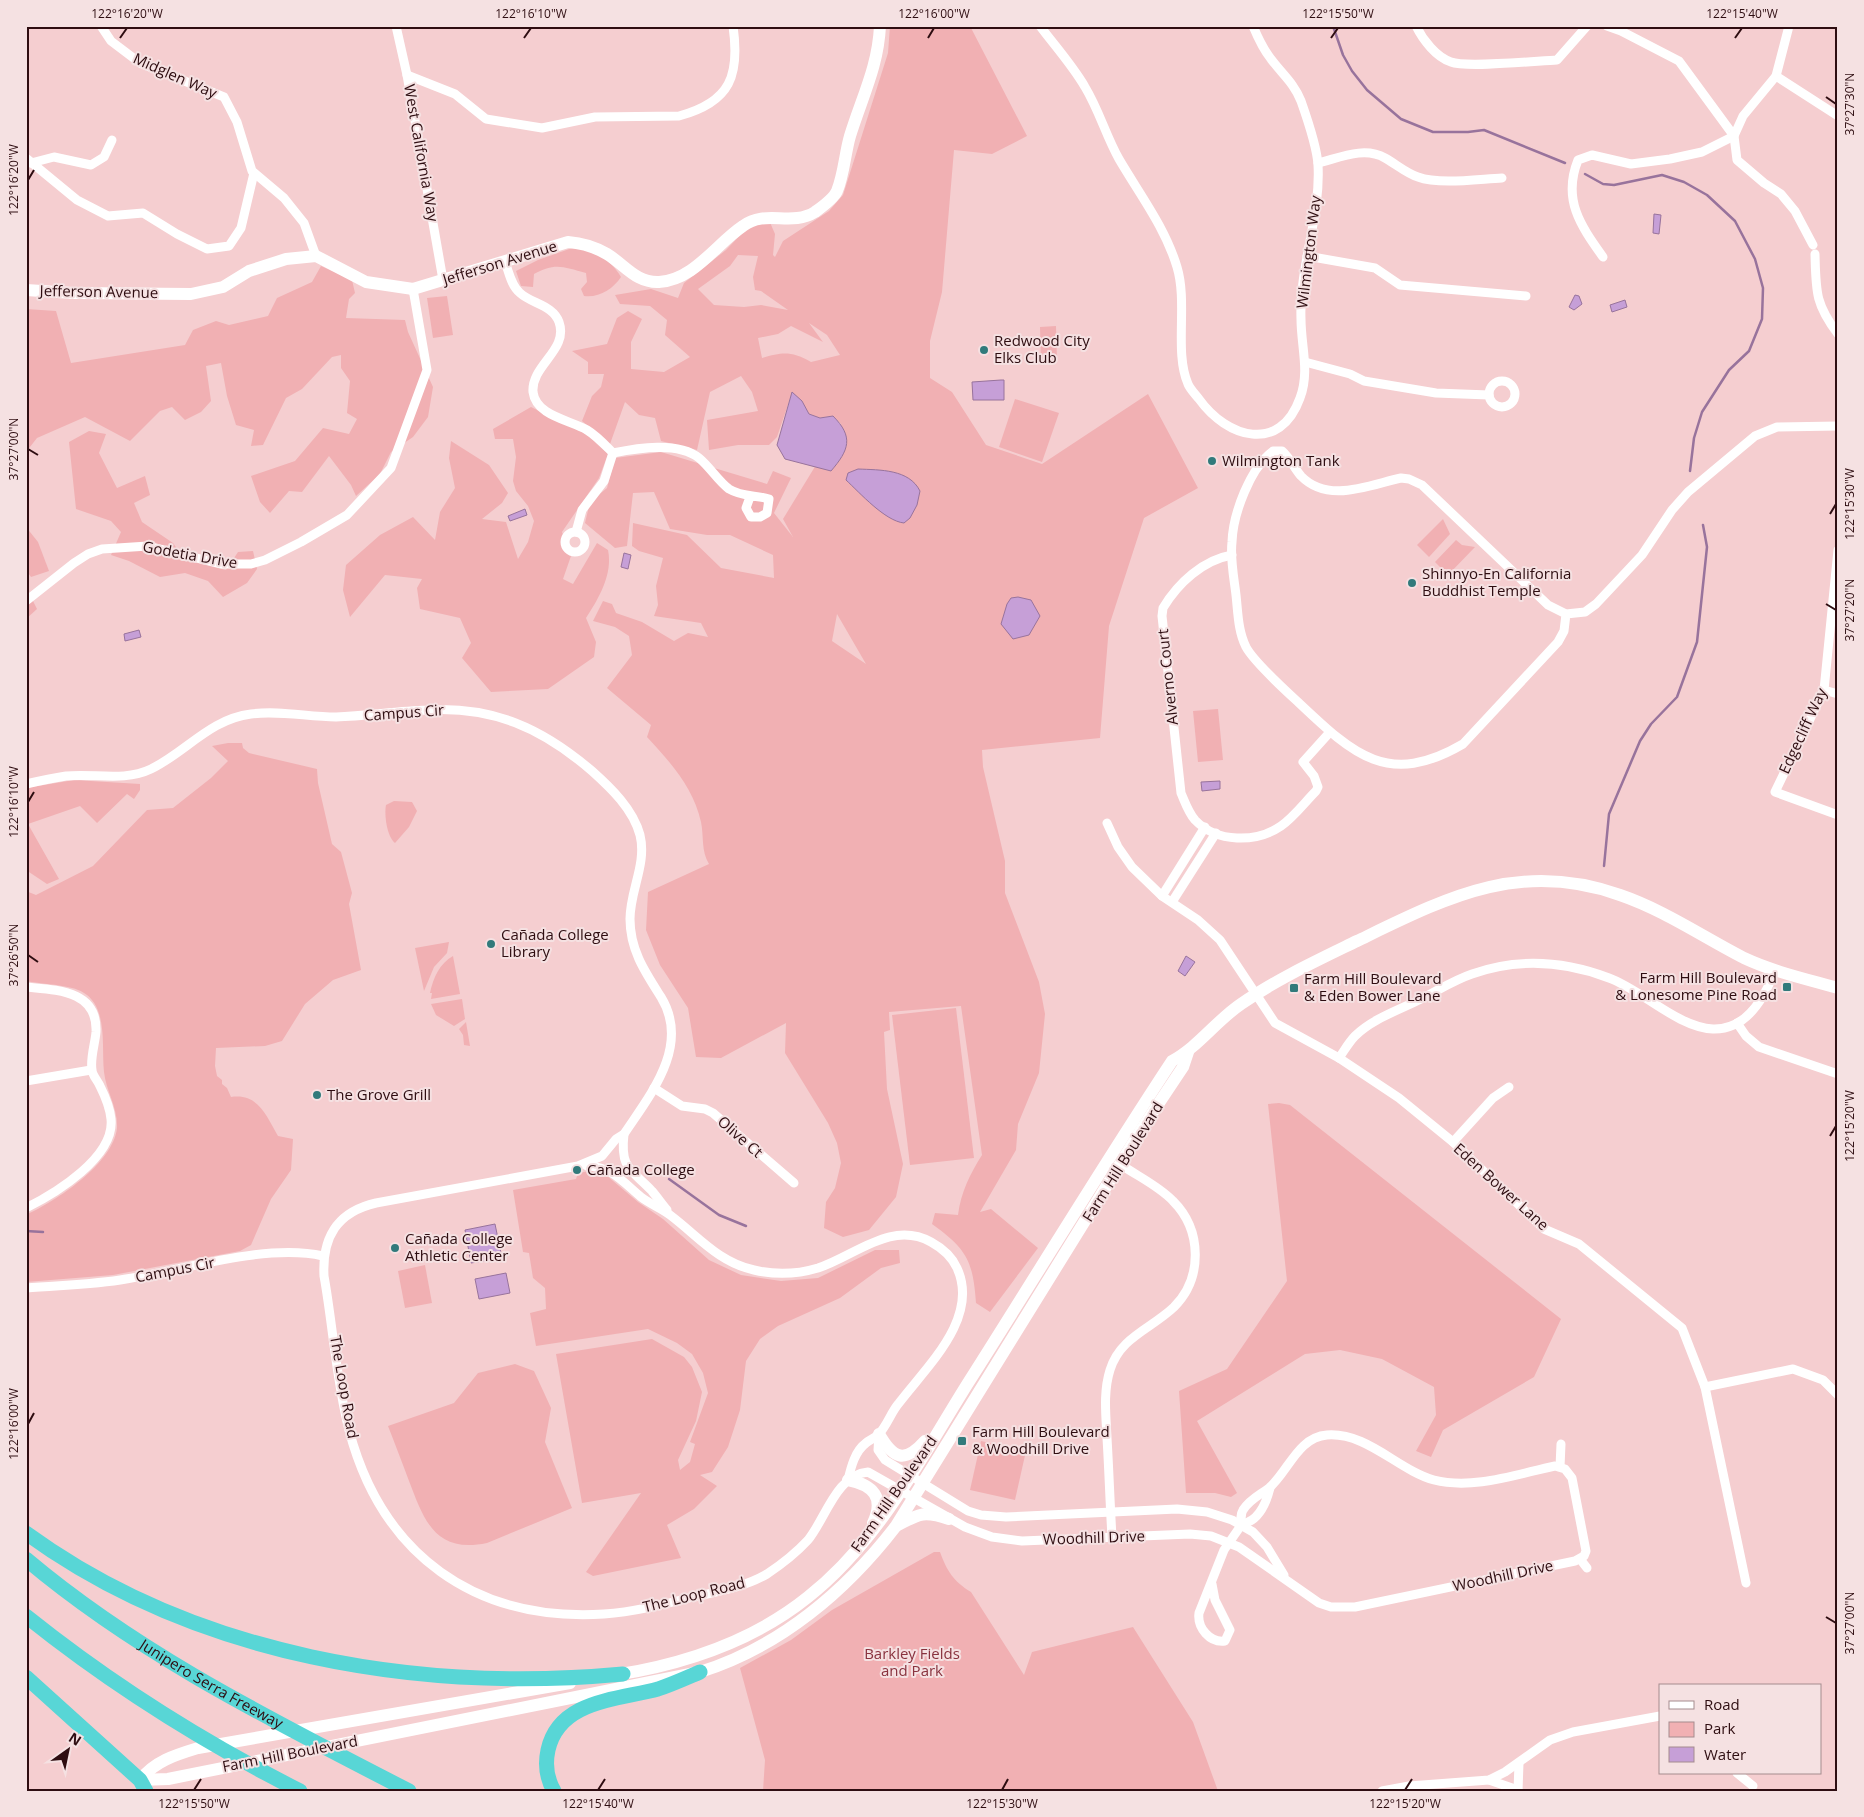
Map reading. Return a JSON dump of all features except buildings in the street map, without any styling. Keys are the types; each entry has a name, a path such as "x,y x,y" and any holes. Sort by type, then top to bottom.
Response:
{"highway":[{"path":"26,1533 82,1568 138,1598 230,1635 296,1653 430,1674 487,1679 545,1680 623,1674"},
{"name":"Junipero Serra Freeway","path":"26,1559 81,1602 180,1669 262,1715 409,1791"},
{"path":"26,1616 93,1666 187,1729 300,1791"},
{"path":"554,1791 549,1777 547,1754 555,1731 569,1716 589,1705 657,1689 700,1672"},
{"path":"26,1677 143,1785"}],"main road":[{"name":"Jefferson Avenue","path":"26,290 73,294 191,294 223,287 250,271 286,259 316,256 366,282 413,289 568,242 582,243 608,255 639,279 659,282 679,277 699,264 742,226 756,218 794,219 814,212 837,192 850,136 875,66 880,26"},
{"name":"Farm Hill Boulevard","path":"143,1785 148,1770 158,1763 198,1748 623,1674 694,1658 747,1636 777,1619 808,1597 860,1547 910,1476 1172,1061 1188,1052 1220,1019 1255,994 1319,960 1440,901 1490,886 1522,882 1575,883 1619,894 1642,903 1746,958 1775,970 1838,988"},
{"name":"Farm Hill Boulevard","path":"143,1785 155,1781 700,1672 741,1656 804,1618 849,1580 896,1526 1120,1164 1183,1068 1188,1052"},
{"path":"879,1434 897,1456 910,1455 947,1416"},
{"path":"848,1480 861,1482 870,1487 878,1501 876,1517 860,1547"},
{"path":"896,1526 923,1513 931,1513 949,1518"}],"street":[{"name":"Midglen Way","path":"101,26 111,41 140,64 224,97 237,122 254,173"},
{"name":"West California Way","path":"396,26 407,75 444,280"},
{"path":"407,75 455,94 486,119 542,128 595,117 679,116 690,113 718,97 729,85 735,70 736,50 733,26"},
{"name":"Wilmington Way","path":"1040,26 1085,87 1118,158 1153,213 1168,242 1178,268 1183,293 1183,356 1188,384 1202,404 1221,423 1243,434 1268,433 1284,424 1294,413 1301,397 1305,362 1300,303 1316,200 1318,163 1296,88 1272,60 1254,26"},
{"path":"1416,26 1442,58 1452,63 1470,64 1557,60 1587,26"},
{"path":"1607,26 1621,30 1679,61 1734,136 1737,160 1764,183 1781,194 1794,211 1814,250 1816,292 1823,315 1838,334"},
{"path":"1603,257 1580,222 1573,206 1572,175 1578,160 1592,155 1631,164 1670,160 1702,152 1734,136 1743,116 1776,76 1789,26"},
{"path":"1776,76 1838,116"},
{"path":"28,160 54,157 91,165 104,157 112,140"},
{"path":"1318,163 1359,152 1372,153 1384,157 1418,178 1435,180 1502,178"},
{"path":"28,160 77,200 108,216 144,212 177,234 207,249 229,246 241,228 254,173 284,198 304,223 316,256"},
{"path":"1307,256 1375,268 1400,285 1526,296"},
{"path":"505,262 519,293 552,311 560,324 561,332 556,347 540,370 534,384 535,398 540,406 587,430 613,453"},
{"name":"Godetia Drive","path":"26,601 74,563 88,554 102,550 148,546 220,564 251,564 265,560 294,546 348,515 391,468 427,370 413,289"},
{"path":"1305,362 1350,374 1364,381 1436,393 1488,394"},
{"path":"1566,614 1562,637 1552,651 1463,744 1446,754 1417,764 1386,764 1348,747 1290,694 1247,649 1240,633 1232,555 1234,525 1254,472 1273,451 1282,451 1301,476 1318,488 1330,491 1344,492 1401,478 1415,480 1548,605 1566,614 1586,612 1596,604 1642,555 1672,510 1688,492 1755,436 1777,427 1838,426"},
{"path":"613,453 637,448 664,447 697,456 728,488 750,497"},
{"path":"576,532 582,510 604,481 613,453"},
{"name":"Edgecliff Way","path":"1838,550 1824,690 1775,792 1838,815"},
{"name":"Alverno Court","path":"1232,555 1221,557 1194,571 1167,602 1162,616 1181,793 1196,821 1216,834 1247,839 1261,836 1282,825 1316,791 1318,787 1314,776 1303,762 1330,732"},
{"path":"1824,690 1838,694"},
{"name":"Campus Cir","path":"26,784 67,776 121,777 135,774 150,769 228,718 274,712 315,717 448,710 482,712 530,729 557,744 597,776 627,809 639,832 642,854 632,905 632,940 642,969 663,1000 671,1030 671,1041 666,1065 654,1088 624,1134 616,1139 602,1156 578,1166"},
{"name":"Eden Bower Lane","path":"1107,823 1118,847 1132,867 1162,896 1198,920 1220,940 1275,1023 1340,1058 1399,1098 1452,1142 1544,1229 1579,1244 1682,1328 1705,1387 1746,1583"},
{"path":"1162,896 1205,827"},
{"path":"1172,902 1216,834"},
{"path":"1340,1058 1355,1036 1373,1022 1471,974 1504,965 1530,962 1559,964 1611,978 1691,1024 1714,1029 1737,1023 1753,1012 1769,986 1775,970"},
{"path":"26,987 74,994 83,999 90,1008 96,1028 92,1070 111,1118 111,1128 105,1146 90,1163 57,1189 26,1208"},
{"path":"1737,1023 1746,1036 1760,1047 1838,1074"},
{"path":"26,1081 92,1070"},
{"path":"1452,1142 1493,1098 1509,1087"},
{"name":"Olive Ct","path":"654,1088 682,1106 706,1109 713,1113 794,1183"},
{"path":"624,1134 622,1150 624,1164 653,1192 670,1215"},
{"path":"1112,1537 1106,1397 1110,1369 1115,1356 1132,1337 1164,1315 1182,1297 1193,1274 1196,1258 1192,1233 1182,1212 1161,1191 1120,1164"},
{"path":"578,1166 596,1166 612,1172 642,1198 670,1215 703,1244 722,1257 742,1267 770,1273 801,1272 816,1268 872,1242 898,1235 912,1235 926,1240 949,1256 956,1267 963,1292 960,1316 950,1336 894,1408 879,1434"},
{"name":"The Loop Road","path":"578,1166 356,1208 334,1228 323,1256 324,1276 346,1414 354,1445 366,1477 388,1516 415,1551 439,1572 468,1590 498,1602 530,1609 580,1614 629,1611 733,1588 762,1577 798,1550 817,1528 848,1480 854,1459 864,1444 879,1434"},
{"name":"Campus Cir","path":"26,1288 124,1280 276,1253 305,1253 323,1256"},
{"path":"1705,1387 1793,1369 1823,1380 1838,1395"},
{"name":"Woodhill Drive","path":"879,1434 878,1450 885,1460 956,1506 981,1515 1006,1517 1193,1510 1221,1516 1242,1524 1262,1540 1286,1579"},
{"path":"1212,1584 1215,1600 1230,1630 1225,1641 1219,1642 1209,1637 1199,1618 1206,1594 1229,1542 1242,1524 1255,1519 1264,1504 1270,1488 1308,1442 1327,1435 1355,1439 1417,1474 1452,1483 1485,1481 1560,1467 1565,1469 1572,1478 1586,1544 1586,1551 1580,1559 1587,1568"},
{"path":"1560,1467 1561,1444"},
{"path":"848,1480 861,1473 868,1472 900,1490"},
{"path":"1242,1524 1242,1511 1255,1497 1270,1488"},
{"name":"Woodhill Drive","path":"900,1490 978,1533 1022,1541 1201,1534 1229,1542 1248,1552 1319,1603 1343,1608 1580,1559"},
{"path":"1489,1780 1519,1763 1550,1740 1573,1732 1659,1716"},
{"path":"1382,1791 1409,1786 1489,1780 1518,1790 1519,1763"},
{"path":"1737,1774 1753,1786"}],"green space":[{"path":"890,26 970,26 1027,136 992,154 954,150 942,292 930,341 930,378 952,392 986,445 1042,464 1148,394 1198,488 1144,518 1109,626 1100,738 982,750 983,767 1005,861 1005,893 1039,982 1045,1014 1039,1073 1018,1124 1016,1150 980,1212 991,1209 1038,1248 990,1312 976,1303 973,1276 961,1249 932,1224 935,1213 958,1215 961,1199 967,1184 982,1155 961,1006 889,1012 890,1030 884,1032 887,1089 903,1164 896,1197 869,1230 843,1237 824,1228 826,1202 835,1188 841,1163 837,1143 828,1123 785,1053 786,1023 721,1058 696,1057 688,1008 660,965 646,930 648,892 709,864 703,844 701,822 687,787 673,766 647,737 651,725 607,688 632,655 629,636 615,627 593,621 603,601 612,604 616,613 642,622 674,641 688,633 708,637 701,623 654,616 658,605 656,586 663,558 639,551 632,546 633,523 687,535 721,568 774,578 773,555 730,535 707,535 670,529 654,492 633,493 627,546 615,548 585,523 590,502 607,488 615,458 661,452 767,484 773,471 791,478 774,513 793,537 783,519 841,424 833,416 820,418 809,414 802,401 792,393 777,437 769,445 738,445 709,450 707,420 758,411 752,392 741,376 710,392 697,450 661,441 655,418 639,415 625,402 610,444 582,421 592,396 601,387 604,374 588,374 588,362 572,351 607,344 617,318 628,311 642,319 631,342 631,369 664,372 690,357 665,335 667,320 650,306 620,304 615,295 651,289 678,298 684,283 726,250 749,226 769,220 775,234 773,255 775,257 783,241 829,211 843,195 888,53","holes":["738,255 758,256 753,277 755,290 761,291 788,310 761,305 744,307 714,305 698,289 730,266","809,323 827,335 840,355 811,362 792,354 762,358 758,338 778,334 791,326 823,342","837,614 866,664 832,641"]},
{"path":"575,247 596,253 608,261 621,277 605,292 595,296 584,296 581,289 587,282 586,273 560,267 548,268 534,274 533,287 521,286 516,271 538,260"},
{"path":"321,266 352,280 355,293 349,299 346,318 405,320 408,332 433,387 428,417 413,437 391,452 380,474 356,496 351,485 329,456 302,492 289,491 270,513 260,502 251,476 295,461 323,428 349,434 357,419 347,413 350,381 341,368 341,355 332,357 302,389 286,398 263,445 251,446 254,430 236,425 227,396 221,363 206,366 211,401 201,412 185,420 172,407 160,411 130,441 85,417 37,438 26,452 26,309 56,311 71,363 185,345 193,330 216,321 229,325 268,316 277,298 312,282"},
{"path":"447,296 453,335 433,338 427,298"},
{"path":"1056,326 1057,360 1041,361 1040,327"},
{"path":"1015,399 1059,413 1042,462 999,447"},
{"path":"531,407 586,434 608,454 599,478 562,532 571,556 563,579 573,584 597,543 608,550 607,577 596,602 586,618 596,642 594,657 548,689 491,692 462,658 471,643 460,618 420,609 417,588 422,579 385,575 350,617 343,590 346,565 380,535 413,517 435,540 440,512 455,488 449,458 451,441 489,465 508,493 502,503 482,519 506,522 518,559 528,542 534,521 528,506 516,491 513,481 516,457 513,439 495,439 493,429"},
{"path":"89,431 106,434 99,453 117,488 145,476 150,495 134,503 142,522 173,543 185,560 226,570 238,552 253,551 257,569 247,583 223,597 208,581 185,573 160,577 129,561 111,555 121,532 111,521 76,509 69,442"},
{"path":"1443,519 1450,534 1429,557 1417,545"},
{"path":"26,527 38,542 49,571 31,577 26,570"},
{"path":"1456,540 1462,545 1475,547 1448,575 1435,562"},
{"path":"26,587 37,609 26,619"},
{"path":"1218,709 1223,760 1198,762 1193,711"},
{"path":"242,743 243,748 249,753 317,769 318,783 332,844 341,852 352,893 349,904 361,970 333,980 305,1004 282,1041 265,1046 216,1048 215,1066 217,1076 222,1080 222,1084 227,1088 231,1097 248,1098 255,1102 265,1113 278,1136 293,1139 291,1170 271,1199 251,1245 240,1251 113,1275 26,1282 26,1215 67,1191 94,1168 113,1142 117,1121 104,1072 101,1022 93,1001 84,993 72,988 26,981 26,891 36,895 93,866 147,810 173,808 211,778 228,761 212,746"},
{"path":"74,780 140,784 140,790 134,799 127,794 97,823 80,806 28,824 59,879 47,884 26,870 26,788"},
{"path":"394,801 412,802 417,811 409,827 395,843 388,831 385,814 386,805"},
{"path":"449,942 447,953 434,967 424,991 415,948"},
{"path":"453,956 460,994 431,999 431,987 438,971"},
{"path":"462,999 465,1019 454,1026 436,1015 431,1004"},
{"path":"956,1008 974,1158 910,1165 892,1015"},
{"path":"466,1022 470,1046 464,1045 463,1035 459,1029"},
{"path":"1268,1104 1290,1105 1561,1319 1534,1377 1443,1430 1431,1457 1416,1451 1436,1415 1434,1387 1382,1359 1340,1350 1305,1354 1197,1421 1237,1493 1231,1497 1215,1493 1186,1493 1179,1391 1227,1369 1287,1281"},
{"path":"590,1171 606,1175 638,1202 663,1219 709,1260 741,1275 781,1281 818,1278 875,1250 899,1250 900,1263 881,1268 840,1298 778,1326 760,1339 746,1361 740,1410 728,1447 712,1472 700,1475 717,1486 694,1509 667,1525 681,1558 593,1576 586,1572 641,1493 582,1503 556,1354 652,1339 684,1357 692,1367 702,1392 696,1421 678,1460 680,1470 690,1462 695,1444 690,1442 708,1393 703,1373 692,1354 677,1343 648,1329 536,1346 530,1313 546,1309 545,1288 533,1278 529,1253 523,1252 513,1190 576,1179 578,1173"},
{"path":"425,1265 432,1303 405,1308 398,1271"},
{"path":"515,1364 534,1371 551,1408 545,1442 572,1508 487,1543 469,1545 455,1543 443,1538 434,1531 420,1509 388,1426 454,1403 478,1373"},
{"path":"981,1441 1026,1451 1015,1500 970,1490"},
{"name":"Barkley Fields and Park","path":"934,1552 940,1552 951,1575 971,1592 1024,1675 1032,1652 1133,1627 1193,1722 1218,1791 763,1791 765,1760 740,1668 791,1640 832,1610"}],"water":[{"path":"1654,214 1661,215 1659,234 1653,233"},
{"path":"1575,295 1579,296 1582,304 1574,310 1569,307"},
{"path":"1625,300 1627,307 1612,312 1610,305"},
{"path":"1004,380 1004,400 973,400 972,382"},
{"path":"792,392 802,401 809,414 820,418 833,416 844,431 847,444 842,457 831,471 785,459 777,445"},
{"path":"858,469 893,472 909,478 920,491 917,505 910,518 904,523 897,521 881,512 865,499 846,480 848,473"},
{"path":"525,509 527,515 510,521 508,516"},
{"path":"624,553 631,555 628,569 621,567"},
{"path":"1018,597 1031,600 1040,616 1029,635 1013,639 1001,624 1007,604 1011,598"},
{"path":"139,630 141,637 125,641 124,634"},
{"path":"1220,781 1220,789 1202,791 1201,782"},
{"path":"1186,956 1195,962 1185,976 1178,971"},
{"path":"495,1224 502,1258 471,1263 465,1230"},
{"path":"506,1273 510,1293 479,1299 475,1279"}],"waterway":[{"path":"1333,26 1343,55 1352,71 1367,90 1401,119 1433,132 1484,130 1565,163"},
{"path":"1585,174 1603,184 1614,185 1662,175 1684,182 1707,195 1735,221 1755,259 1763,288 1762,319 1749,351 1729,370 1702,412 1694,438 1690,471"},
{"path":"1604,866 1609,814 1640,741 1651,724 1677,697 1697,642 1707,547 1703,525"},
{"path":"669,1179 719,1215 746,1226"},
{"path":"26,1231 43,1232"}],"place":[{"name":"Redwood City Elks Club","path":"984,350"},
{"name":"Wilmington Tank","path":"1212,461"},
{"name":"Shinnyo-En California Buddhist Temple","path":"1412,583"},
{"name":"Cañada College Library","path":"491,944"},
{"name":"Farm Hill Boulevard & Lonesome Pine Road","path":"1787,987"},
{"name":"Farm Hill Boulevard & Eden Bower Lane","path":"1294,988"},
{"name":"The Grove Grill","path":"317,1095"},
{"name":"Cañada College","path":"577,1170"},
{"name":"Cañada College Athletic Center","path":"395,1248"},
{"name":"Farm Hill Boulevard & Woodhill Drive","path":"962,1441"}]}
